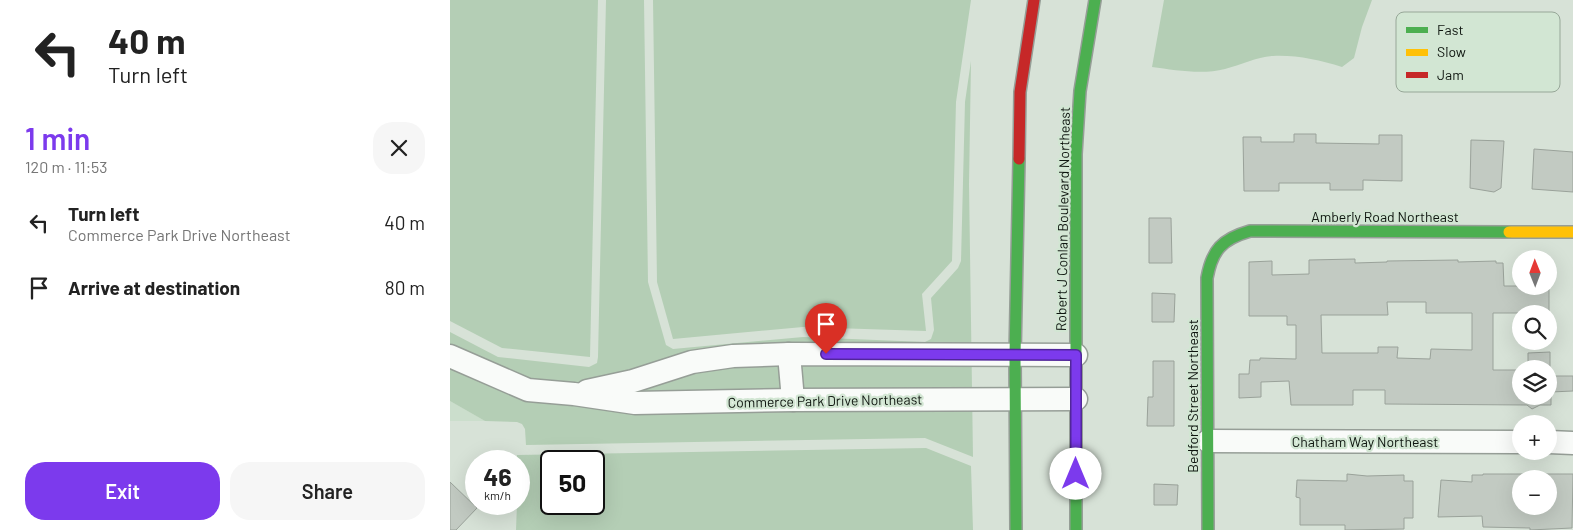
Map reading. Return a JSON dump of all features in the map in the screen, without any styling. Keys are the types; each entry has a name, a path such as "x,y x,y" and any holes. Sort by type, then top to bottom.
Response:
{"main road":[{"path":"1016,530 1015,356 1020,92 1034,0"},
{"name":"Robert J Conlan Boulevard Northeast","path":"1076,530 1076,154 1080,91 1095,0"},
{"name":"Amberly Road Northeast","path":"1210,262 1216,249 1226,241 1236,235 1250,231 1573,232"},
{"name":"Bedford Street Northeast","path":"1208,530 1207,278 1210,262"}],"street":[{"name":"Commerce Park Drive Northeast","path":"574,394 633,381 692,362 733,356 789,354 1076,355"},
{"path":"789,354 793,400"},
{"name":"Commerce Park Drive Northeast","path":"450,356 528,390 574,394 635,404 793,400 1076,399"},
{"name":"Chatham Way Northeast","path":"1208,441 1512,442"},
{"path":"1557,442 1573,443"}],"shaded area":[{"path":"450,0 598,0 590,357 502,348 450,321"},
{"path":"606,0 644,0 648,282 666,345 673,349 803,337 925,342 931,339 934,330 931,298 958,268 961,261 965,102 971,61 969,184 973,457 925,438 526,445 525,429 522,424 517,422 485,421 450,401 450,332 498,357 589,367 597,363"},
{"path":"653,0 971,0 956,102 952,261 922,294 926,331 803,327 673,339 657,282"},
{"path":"1164,0 1372,0 1362,27 1354,58 1342,67 1291,56 1273,56 1255,59 1216,71 1198,72 1152,67"},
{"path":"450,401 485,421 450,421"},
{"path":"926,448 971,466 973,530 516,530 517,515 530,515 530,455 540,455 540,515 605,515 605,453"}],"building":[{"path":"1294,134 1316,134 1316,143 1379,144 1379,135 1402,135 1402,181 1363,180 1363,190 1330,190 1330,183 1279,183 1279,191 1244,191 1243,137 1261,137 1261,142 1294,142"},
{"path":"1471,140 1504,141 1501,188 1494,192 1470,188"},
{"path":"1534,149 1573,152 1573,192 1532,189"},
{"path":"1149,218 1171,218 1172,263 1149,263"},
{"path":"1355,259 1355,263 1387,261 1496,261 1496,263 1503,263 1504,286 1512,286 1512,295 1549,295 1549,305 1512,305 1512,313 1493,313 1493,370 1512,370 1512,405 1385,404 1385,390 1353,390 1353,405 1291,405 1289,381 1261,382 1261,397 1239,398 1239,374 1249,374 1250,360 1260,360 1260,358 1296,359 1296,325 1287,325 1287,316 1249,316 1249,262 1272,261 1272,275 1309,274 1309,260","holes":["1387,302 1426,302 1426,313 1472,313 1472,350 1431,349 1430,359 1397,358 1398,347 1378,347 1378,353 1322,353 1321,315 1388,315"]},
{"path":"1152,293 1175,294 1174,322 1152,322"},
{"path":"1550,352 1550,360 1528,360 1528,353"},
{"path":"1153,361 1174,361 1174,426 1147,426 1148,397 1153,397"},
{"path":"1557,376 1573,376 1573,391 1557,392"},
{"path":"1527,405 1540,405 1532,409"},
{"path":"1347,474 1367,476 1404,475 1404,481 1413,481 1413,518 1404,518 1404,529 1345,530 1345,525 1300,525 1300,498 1296,497 1297,480 1347,481"},
{"path":"1512,474 1512,515 1557,515 1557,474 1573,474 1572,528 1530,530 1530,528 1483,527 1482,516 1438,517 1441,480 1472,482 1472,475"},
{"path":"450,482 465,496 465,515 470,515 456,530 450,530"},
{"path":"1154,484 1178,485 1177,505 1154,505"}],"traffic: fast":[{"path":"1076,530 1076,154 1080,91 1095,0"},
{"path":"1016,530 1015,356 1019,159"},
{"path":"1208,530 1207,278 1215,253 1225,242 1250,231 1509,232"}],"traffic: slow":[{"path":"1509,232 1573,232"}],"traffic: jam":[{"path":"1019,159 1020,92 1034,0"}],"route":[{"path":"826,354 1076,355 1076,474"}]}
